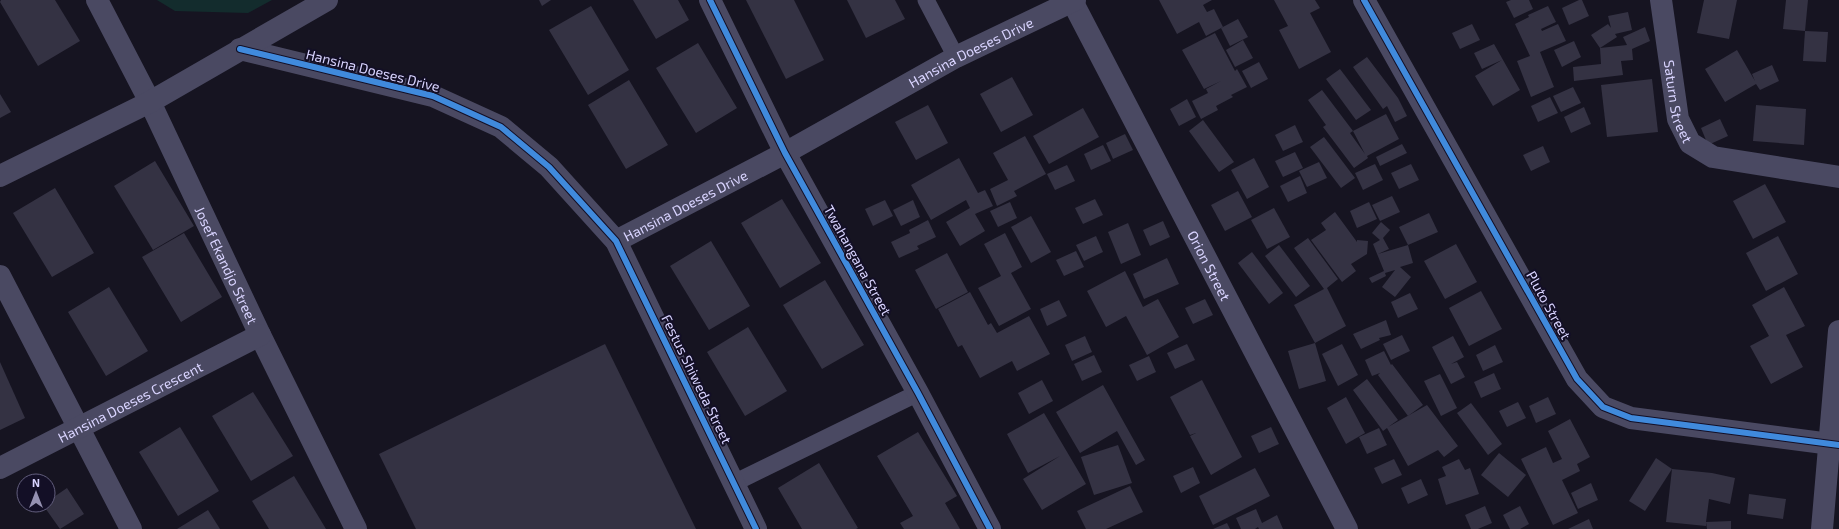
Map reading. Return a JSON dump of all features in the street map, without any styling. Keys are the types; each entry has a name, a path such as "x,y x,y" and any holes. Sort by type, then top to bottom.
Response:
{"street":[{"name":"Josef Ekandjo Street","path":"97,0 150,102 260,335 356,529"},
{"path":"0,176 150,102 327,0"},
{"name":"Twahangana Street","path":"710,0 785,153 918,393 990,529"},
{"name":"Pluto Street","path":"1364,0 1577,379 1603,407 1631,418 1835,444"},
{"name":"Saturn Street","path":"1661,0 1678,119 1690,143 1713,157 1839,176"},
{"name":"Hansina Doeses Drive","path":"240,49 433,96 501,128 549,167 616,241 785,153 956,56 1073,1"},
{"name":"Orion Street","path":"1073,1 1347,529"},
{"name":"Festus Shiweda Street","path":"616,241 756,529"},
{"path":"0,276 131,529"},
{"path":"1822,529 1835,444 1839,331"},
{"name":"Hansina Doeses Crescent","path":"0,468 260,335"}],"lane":[{"path":"926,0 956,56"},
{"path":"734,483 918,393"}],"green space":[{"path":"157,0 272,0 248,13 175,11"}],"building":[{"path":"1,0 55,0 80,41 38,66 0,2"},
{"path":"539,0 551,0 542,6"},
{"path":"633,0 678,0 689,20 656,39"},
{"path":"746,0 794,0 824,60 786,79"},
{"path":"847,0 895,0 905,19 866,38"},
{"path":"1159,0 1212,0 1203,5 1207,12 1214,9 1223,27 1206,36 1199,22 1177,34"},
{"path":"1274,0 1315,0 1320,8 1310,13 1331,52 1299,69 1279,30 1288,26"},
{"path":"1511,0 1529,0 1533,9 1514,18 1506,2"},
{"path":"1582,0 1589,16 1569,25 1562,8"},
{"path":"1704,0 1737,0 1729,39 1697,33"},
{"path":"1786,0 1808,0 1805,31 1783,29"},
{"path":"591,6 629,70 588,95 549,30"},
{"path":"1548,6 1556,22 1541,29 1542,31 1558,24 1566,41 1540,52 1554,87 1531,97 1517,61 1530,56 1515,24 1529,17 1528,15"},
{"path":"1628,12 1632,30 1615,34 1617,37 1600,48 1591,35 1608,24 1611,28 1608,16"},
{"path":"1238,19 1248,37 1230,46 1221,28"},
{"path":"1472,24 1480,40 1460,49 1452,33"},
{"path":"1645,27 1650,41 1632,49 1633,60 1621,61 1623,75 1574,81 1573,67 1601,64 1600,48 1627,45 1623,37"},
{"path":"1805,31 1828,32 1826,62 1803,61"},
{"path":"1215,33 1235,71 1237,69 1247,87 1231,95 1233,97 1216,106 1218,110 1201,119 1192,101 1208,93 1206,89 1221,81 1204,89 1182,50"},
{"path":"1243,40 1253,58 1235,67 1226,50"},
{"path":"1574,41 1581,57 1562,67 1554,50"},
{"path":"698,43 737,108 696,133 656,68"},
{"path":"1494,44 1520,90 1493,106 1475,76 1502,60 1482,69 1474,53"},
{"path":"1737,50 1755,81 1752,74 1772,65 1779,81 1760,90 1756,84 1725,102 1705,69"},
{"path":"1367,57 1398,98 1407,116 1395,122 1387,106 1383,109 1353,67"},
{"path":"1259,62 1268,79 1251,88 1242,71"},
{"path":"1340,69 1371,110 1356,120 1326,79"},
{"path":"1012,77 1033,115 1001,132 980,94"},
{"path":"1652,79 1658,132 1607,137 1601,85"},
{"path":"629,80 668,145 626,169 588,105"},
{"path":"1573,87 1581,103 1561,112 1553,96"},
{"path":"1322,90 1353,131 1386,114 1399,139 1367,156 1368,158 1354,168 1323,127 1326,125 1308,100","holes":["1353,131 1365,154 1350,133"]},
{"path":"0,94 11,112 0,118"},
{"path":"1550,97 1558,113 1538,122 1531,106"},
{"path":"1187,99 1196,117 1179,126 1170,109"},
{"path":"928,105 948,143 916,160 895,122"},
{"path":"1756,105 1806,109 1804,145 1753,141"},
{"path":"1584,107 1591,124 1571,133 1564,117"},
{"path":"1083,108 1099,137 1049,164 1033,136"},
{"path":"1720,119 1728,136 1708,145 1701,128"},
{"path":"1203,120 1234,162 1219,172 1189,131"},
{"path":"1295,125 1303,142 1283,151 1275,135"},
{"path":"1125,134 1133,150 1113,159 1106,143"},
{"path":"1025,136 1046,174 1014,191 1017,196 997,206 990,189 1008,180 993,153"},
{"path":"1324,137 1355,178 1341,188 1310,147"},
{"path":"1402,144 1407,153 1380,166 1376,157"},
{"path":"1103,145 1111,161 1091,170 1084,154"},
{"path":"1543,146 1550,162 1531,171 1523,155"},
{"path":"1295,152 1303,168 1283,177 1275,161"},
{"path":"959,158 978,193 985,190 993,206 975,214 985,231 960,246 946,222 970,208 966,200 931,220 911,185"},
{"path":"1254,158 1269,187 1247,199 1231,170"},
{"path":"155,161 194,226 153,250 114,186"},
{"path":"1319,162 1327,178 1307,187 1299,171"},
{"path":"1375,164 1383,180 1363,190 1355,173"},
{"path":"1411,164 1419,180 1399,189 1391,173"},
{"path":"1067,165 1075,181 1055,190 1047,174"},
{"path":"1300,176 1307,193 1288,202 1280,186"},
{"path":"1765,184 1786,222 1753,239 1733,201"},
{"path":"55,188 94,253 52,277 13,213"},
{"path":"1238,191 1252,217 1225,231 1211,205"},
{"path":"1392,196 1400,212 1380,221 1372,205"},
{"path":"782,199 821,263 780,288 741,223"},
{"path":"1095,199 1103,215 1083,224 1075,208"},
{"path":"885,200 893,216 873,226 865,209"},
{"path":"913,200 920,217 901,226 893,210"},
{"path":"1010,202 1017,218 998,227 990,211"},
{"path":"1369,202 1377,219 1357,228 1350,211"},
{"path":"1274,208 1290,237 1267,249 1251,220"},
{"path":"1335,212 1357,242 1357,240 1368,241 1367,254 1351,264 1356,271 1342,282 1311,240 1326,230 1321,223"},
{"path":"1429,213 1438,232 1408,245 1399,227"},
{"path":"1031,216 1051,252 1031,263 1011,227"},
{"path":"928,220 936,237 917,246 919,249 899,258 891,242 910,233 909,230"},
{"path":"1163,221 1170,237 1150,246 1143,230"},
{"path":"1381,222 1390,230 1383,238 1389,249 1378,254 1408,245 1413,263 1400,267 1411,277 1395,297 1382,287 1395,270 1385,273 1386,276 1372,283 1369,278 1384,271 1373,244 1380,240 1372,233"},
{"path":"1128,223 1141,255 1121,264 1108,232"},
{"path":"184,233 222,297 181,322 142,257"},
{"path":"1005,233 1022,267 1011,273 1031,309 999,326 978,288 1001,276 984,244"},
{"path":"1096,236 1103,252 1084,261 1076,245"},
{"path":"1778,236 1798,274 1766,291 1746,253"},
{"path":"1308,238 1338,279 1327,288 1346,326 1315,343 1294,305 1324,289 1294,248"},
{"path":"711,241 750,306 709,330 670,266"},
{"path":"1456,244 1477,282 1445,299 1424,261"},
{"path":"1279,245 1310,286 1296,297 1265,256"},
{"path":"1076,251 1084,267 1064,276 1056,260"},
{"path":"1252,252 1283,293 1269,304 1238,263"},
{"path":"947,253 968,292 936,309 915,270"},
{"path":"1167,258 1179,284 1144,299 1133,274"},
{"path":"1125,271 1143,307 1158,299 1179,337 1147,355 1126,316 1106,327 1087,291"},
{"path":"825,280 864,345 822,369 783,305"},
{"path":"109,287 148,351 106,376 68,312"},
{"path":"1784,287 1805,326 1786,335 1803,367 1771,384 1750,346 1769,336 1752,305"},
{"path":"1481,291 1502,329 1469,346 1449,308"},
{"path":"970,292 988,325 991,323 997,333 1029,316 1050,354 1017,371 1012,361 980,378 962,345 958,347 938,309"},
{"path":"1410,293 1418,309 1398,318 1391,302"},
{"path":"1205,299 1213,315 1193,324 1185,308"},
{"path":"1059,300 1067,316 1047,326 1040,309"},
{"path":"1386,320 1391,335 1379,338 1380,340 1361,349 1353,334"},
{"path":"748,327 787,391 745,416 707,352"},
{"path":"1402,335 1410,351 1391,360 1383,344"},
{"path":"1085,336 1092,352 1072,361 1065,345"},
{"path":"1453,336 1464,357 1451,364 1457,362 1465,377 1451,384 1432,347"},
{"path":"1315,343 1326,381 1299,389 1288,351"},
{"path":"605,344 696,529 416,529 379,454"},
{"path":"1187,344 1195,360 1175,369 1167,353"},
{"path":"1342,344 1358,375 1338,386 1322,354"},
{"path":"1495,345 1503,362 1483,371 1476,355"},
{"path":"1384,351 1391,365 1392,364 1423,405 1408,416 1378,375 1380,373 1372,376 1365,360"},
{"path":"1094,355 1102,372 1082,381 1074,364"},
{"path":"1149,356 1156,372 1137,381 1129,365"},
{"path":"0,362 25,418 0,430"},
{"path":"1494,373 1501,389 1481,398 1474,382"},
{"path":"1440,374 1457,408 1441,416 1424,381"},
{"path":"1367,379 1398,420 1388,427 1427,405 1458,446 1444,457 1438,450 1408,466 1387,428 1383,431 1353,390"},
{"path":"1042,380 1053,401 1029,414 1018,393"},
{"path":"1202,380 1242,457 1211,475 1190,436 1196,433 1190,435 1170,397"},
{"path":"1103,385 1145,460 1136,465 1117,431 1080,453 1056,412"},
{"path":"253,392 293,456 251,481 212,416"},
{"path":"1346,397 1365,433 1346,444 1327,408"},
{"path":"1548,397 1556,414 1536,423 1529,406"},
{"path":"1518,402 1526,418 1507,427 1499,411"},
{"path":"1471,403 1502,444 1488,455 1457,413"},
{"path":"1044,413 1086,484 1042,510 1023,479 1060,456 1028,473 1007,434"},
{"path":"1570,419 1590,457 1577,464 1580,471 1562,480 1578,513 1553,525 1521,459 1546,447 1553,463 1562,459 1548,431"},
{"path":"180,427 219,491 178,516 139,452"},
{"path":"1271,427 1279,444 1259,453 1251,436"},
{"path":"1379,428 1387,445 1367,454 1359,437"},
{"path":"918,432 957,496 945,503 960,529 904,529 900,523 913,516 877,456"},
{"path":"1118,445 1132,483 1094,495 1081,457"},
{"path":"1499,453 1526,475 1508,497 1481,475"},
{"path":"1656,458 1672,469 1645,511 1629,501"},
{"path":"1394,459 1402,475 1382,484 1374,468"},
{"path":"1459,459 1465,470 1470,468 1479,494 1446,505 1438,479 1446,476 1442,467"},
{"path":"819,463 858,528 802,529 778,488"},
{"path":"1193,467 1200,483 1181,493 1173,476"},
{"path":"1255,468 1270,496 1213,525 1199,496"},
{"path":"1672,469 1712,473 1735,478 1730,504 1709,499 1706,526 1666,522"},
{"path":"294,476 326,529 269,529 252,501"},
{"path":"1421,479 1428,495 1408,504 1401,488"},
{"path":"1591,483 1598,500 1578,509 1571,493"},
{"path":"1130,486 1143,512 1106,529 1086,529 1077,511"},
{"path":"67,488 84,514 60,529 49,513 56,513 56,496"},
{"path":"1749,494 1786,499 1783,519 1747,514"},
{"path":"1485,506 1492,523 1478,529 1471,529 1465,515"},
{"path":"1520,506 1529,524 1520,529 1510,529 1503,515"},
{"path":"1256,509 1262,523 1277,515 1283,529 1259,529 1258,527 1255,529 1241,529 1236,518"},
{"path":"208,510 220,529 177,529"},
{"path":"1589,519 1593,529 1568,529"},
{"path":"1731,521 1731,529 1707,529 1706,522"},
{"path":"1227,523 1230,529 1213,529"}],"cycle path":[{"path":"710,0 785,153 918,393 990,529"},
{"path":"1364,0 1577,379 1603,407 1631,418 1839,445"},
{"path":"240,49 433,96 501,127 549,167 616,241 756,529"}]}
